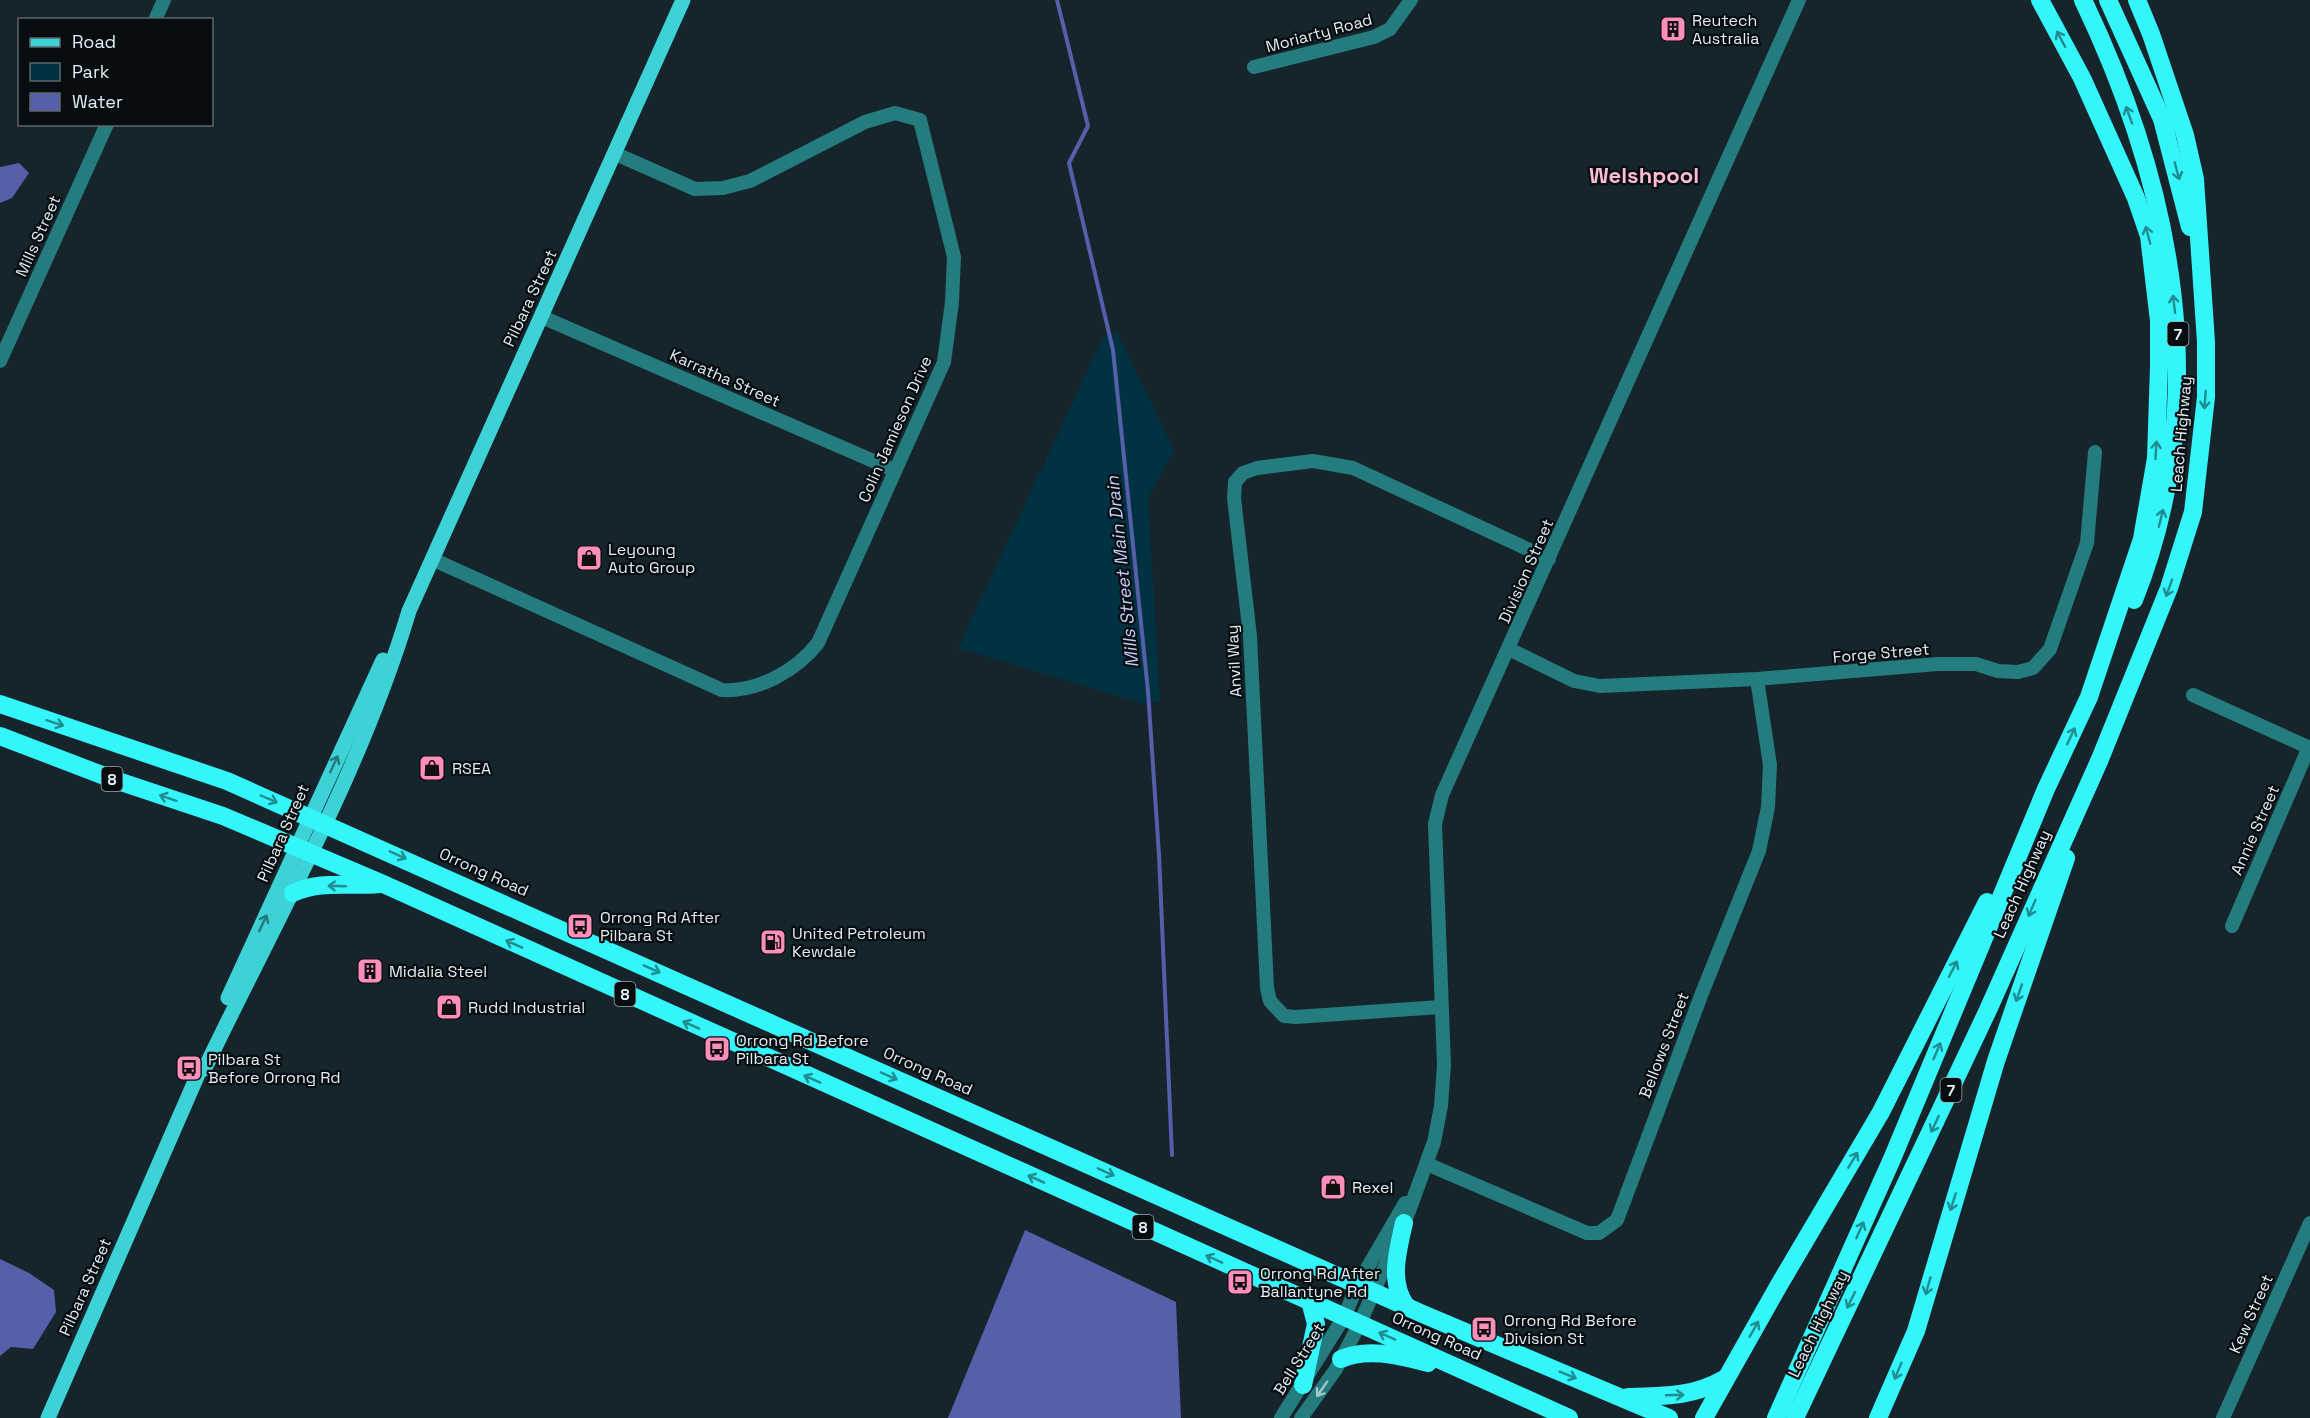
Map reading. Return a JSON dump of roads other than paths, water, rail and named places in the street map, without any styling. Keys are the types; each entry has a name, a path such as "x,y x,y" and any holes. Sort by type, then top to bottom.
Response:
{"highway":[{"name":"7","path":"2040,0 2082,78 2136,198 2149,236 2159,321 2156,458 2142,539 2100,669"},
{"name":"7","path":"2083,0 2123,97 2153,183 2169,260 2178,333 2178,418 2166,498 2150,560 2126,620 2100,669"},
{"name":"7","path":"2108,0 2137,59 2162,119 2179,177 2192,236 2206,342"},
{"name":"7","path":"2137,0 2151,34 2181,124 2195,179 2206,342"},
{"name":"Leach Highway","path":"1795,1418 1983,1021 2100,759 2169,588 2193,513 2206,397 2206,342"},
{"name":"Leach Highway","path":"1776,1418 1892,1158 2046,789 2100,669"},
{"name":"Orrong Road","path":"0,704 227,781 1407,1307 1669,1418"},
{"name":"Orrong Road","path":"0,736 115,780 223,816 304,850 1569,1418"},
{"path":"1880,1416 1916,1331 1996,1061 2100,759"},
{"path":"1704,1418 1881,1112 2046,789"},
{"path":"293,893 315,885 355,887 381,884"},
{"path":"1404,1223 1396,1267 1398,1291 1407,1307"},
{"path":"1303,1385 1316,1324 1310,1301"},
{"path":"1341,1359 1360,1353 1386,1354 1479,1377"},
{"path":"1621,1397 1685,1395 1708,1389 1725,1379"}],"main road":[{"name":"Pilbara Street","path":"48,1418 199,1072 198,1064 304,850 391,643 410,612 683,0"},
{"name":"Pilbara Street","path":"199,1072 205,1068 293,893 304,850"}],"street":[{"path":"156,18 164,0"},
{"name":"Moriarty Road","path":"1254,67 1374,37 1390,29 1411,0"},
{"name":"Division Street","path":"1366,1287 1427,1164 1443,1095 1434,824 1437,810 1799,0"},
{"name":"Colin Jamieson Drive","path":"432,559 722,690 739,691 804,661 818,643 944,362 952,302 954,257 920,120 895,113 865,122 750,181 723,188 695,189 616,154"},
{"name":"Mills Street","path":"0,361 106,126"},
{"name":"Karratha Street","path":"542,316 894,470"},
{"name":"Forge Street","path":"1509,649 1574,681 1600,686 1757,679 1938,664 1976,664 1998,671 2018,672 2033,668 2050,649 2086,543 2095,452"},
{"name":"Anvil Way","path":"1440,1007 1296,1017 1284,1016 1270,1001 1261,901 1250,636 1234,498 1235,482 1243,473 1257,468 1313,461 1353,468 1549,559"},
{"name":"Bellows Street","path":"1427,1164 1587,1233 1599,1233 1617,1220 1702,993 1759,851 1768,807 1770,765 1757,679"},
{"path":"2193,695 2310,747"},
{"name":"Annie Street","path":"2232,926 2310,747"},
{"name":"Division Street","path":"1366,1287 1404,1223 1418,1184"},
{"name":"Kew Street","path":"2223,1418 2307,1240 2310,1223"},
{"path":"1352,1320 1366,1287"},
{"name":"Bell Street","path":"1301,1418 1341,1359 1352,1320"},
{"name":"Bell Street","path":"1281,1418 1352,1320"}],"water":[{"path":"19,163 29,173 12,198 0,203 0,167"},
{"path":"1025,1230 1176,1302 1181,1418 948,1418"},
{"path":"0,1259 29,1273 54,1290 56,1312 33,1349 11,1347 0,1356"}],"waterway":[{"name":"Mills Street Main Drain","path":"1057,0 1088,126 1069,163 1113,350 1148,691 1159,855 1172,1155"}],"place":[{"name":"Reutech Australia","path":"1673,29"},
{"name":"Leyoung Auto Group","path":"589,558"},
{"name":"RSEA","path":"432,768"},
{"name":"Orrong Rd After Pilbara St","path":"580,926"},
{"name":"United Petroleum Kewdale","path":"773,942"},
{"name":"Midalia Steel","path":"370,971"},
{"name":"Rudd Industrial","path":"449,1007"},
{"name":"Orrong Rd Before Pilbara St","path":"717,1049"},
{"name":"Pilbara St Before Orrong Rd","path":"189,1068"},
{"name":"Rexel","path":"1333,1187"},
{"name":"Orrong Rd After Ballantyne Rd","path":"1240,1282"},
{"name":"Orrong Rd Before Division St","path":"1484,1329"}],"district":[{"name":"Welshpool","path":"1644,175"}]}
